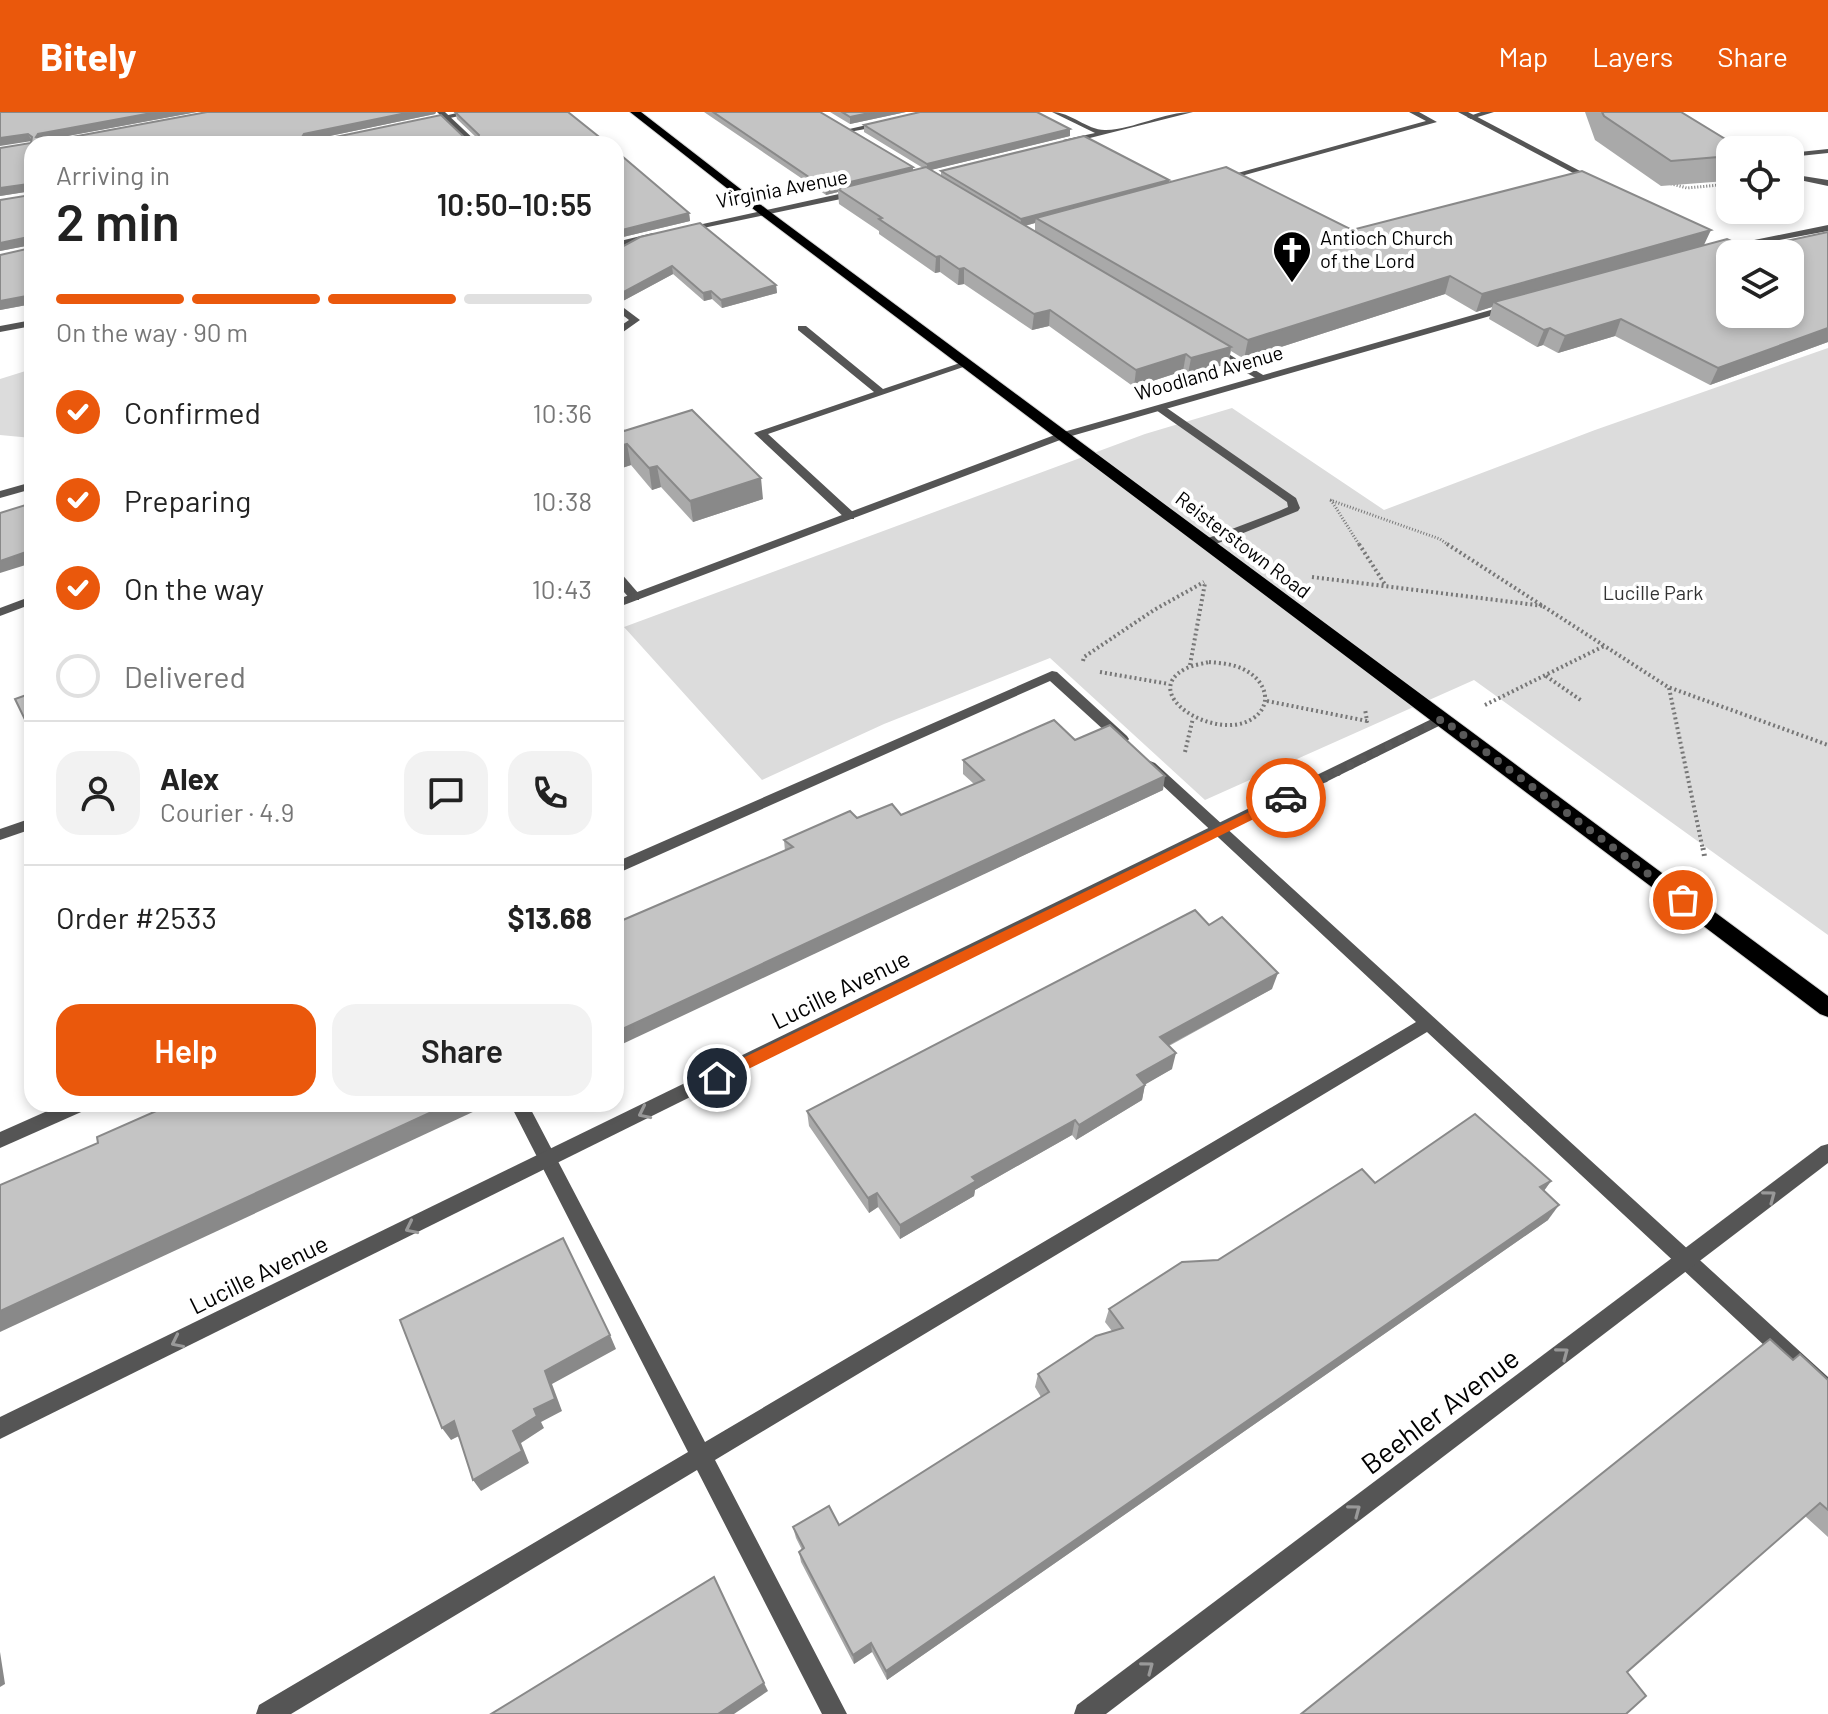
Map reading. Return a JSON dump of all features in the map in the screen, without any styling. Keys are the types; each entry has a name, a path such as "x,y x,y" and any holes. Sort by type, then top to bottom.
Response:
{"main road":[{"name":"Reisterstown Road","path":"635,112 765,213 1828,1008"}],"street":[{"path":"417,123 444,115 473,112"},
{"path":"1056,112 1102,133"},
{"path":"1057,144 1189,112"},
{"path":"1203,184 1433,122 1413,112"},
{"path":"1466,114 1490,112"},
{"path":"1466,114 1609,187"},
{"path":"444,115 466,136"},
{"path":"849,130 890,121"},
{"path":"839,124 861,138"},
{"path":"1804,154 1828,151"},
{"path":"1804,179 1828,183"},
{"name":"Virginia Avenue","path":"674,231 860,192"},
{"path":"1763,240 1828,228"},
{"path":"624,243 660,235"},
{"path":"1702,253 1716,250"},
{"name":"Woodland Avenue","path":"624,601 1064,435 1524,303"},
{"path":"624,311 635,320 624,328"},
{"path":"0,329 24,324"},
{"path":"802,328 882,393"},
{"path":"1209,346 1263,378"},
{"path":"850,516 760,433 967,364"},
{"path":"1160,408 1292,500 1294,508 1283,514 1207,543"},
{"path":"0,495 24,488"},
{"path":"624,584 635,597"},
{"path":"0,612 24,603"},
{"path":"624,864 1052,675 1828,1391"},
{"name":"Lucille Avenue","path":"0,1428 1442,719"},
{"path":"0,835 24,826"},
{"path":"268,1714 698,1455 1430,1022"},
{"path":"0,1140 64,1112"},
{"path":"523,1112 698,1455 835,1714"},
{"name":"Beehler Avenue","path":"1086,1714 1828,1152"}],"path":[{"path":"1662,179 1670,185 1687,188 1716,185"},
{"path":"1387,587 1330,500 1440,539 1668,687 1828,745"},
{"path":"1307,577 1545,606"},
{"path":"1081,668 1084,657 1154,610 1205,582 1190,665"},
{"path":"1485,705 1604,646"},
{"path":"1209,662 1229,664 1247,671 1262,682 1268,695 1266,708 1256,718 1238,724 1217,725 1197,720 1180,710 1171,698 1169,684 1176,673 1190,665 1209,662"},
{"path":"1052,675 1081,668 1169,684"},
{"path":"1545,675 1582,701"},
{"path":"1668,687 1705,859"},
{"path":"1267,701 1367,721"},
{"path":"1819,741 1828,735"}],"green space":[{"name":"Lucille Park","path":"1828,348 1828,935 1474,680 1205,800 1050,658 884,724 762,780 624,627 1145,434 1232,408 1384,510 1595,430"},
{"path":"24,372 24,437 0,435 0,379"}],"building":[{"path":"0,112 157,112 37,136 28,134 0,138"},
{"path":"207,112 411,112 304,134 78,136"},
{"path":"455,112 568,112 598,136 479,136"},
{"path":"713,112 820,112 913,167 825,188"},
{"path":"842,112 874,112 850,117"},
{"path":"920,112 1037,112 1070,129 927,164 864,125"},
{"path":"1602,112 1681,112 1720,136 1716,136 1716,157 1671,161"},
{"path":"441,115 463,136 340,136"},
{"path":"1084,136 1169,180 1021,219 941,171"},
{"path":"24,144 24,185 0,188 0,148"},
{"path":"624,158 689,213 624,229"},
{"path":"926,167 1231,347 1191,358 1186,354 1136,370 1050,310 1034,314 964,268 959,269 940,256 936,257 838,189"},
{"path":"1226,167 1352,230 1582,171 1711,230 1482,294 1450,276 1248,340 1036,218"},
{"path":"24,196 24,238 0,243 0,200"},
{"path":"700,223 776,285 721,300 711,291 703,293 672,266 624,292 624,246 640,237"},
{"path":"1828,232 1828,328 1718,368 1621,319 1565,336 1550,328 1544,330 1494,302 1716,242 1716,328 1804,328 1804,240 1791,240"},
{"path":"24,250 24,296 0,301 0,255"},
{"path":"692,410 761,478 690,501 657,466 649,468 627,444 624,445 624,431"},
{"path":"24,506 24,553 0,561 0,513"},
{"path":"24,696 24,718 15,699"},
{"path":"1054,720 1075,740 1110,725 1165,776 624,1028 624,920 793,847 784,840 850,811 857,818 892,804 901,815 984,780 963,760"},
{"path":"1195,910 1209,925 1222,917 1278,973 1160,1037 1176,1053 1137,1075 1145,1085 1079,1125 1075,1120 972,1177 976,1181 900,1225 877,1193 868,1198 807,1111"},
{"path":"154,1112 432,1112 0,1311 0,1185 98,1143 97,1137"},
{"path":"1475,1114 1551,1181 1540,1187 1559,1205 886,1671 871,1643 853,1655 799,1552 804,1548 793,1527 829,1506 839,1525 1049,1392 1038,1374 1096,1336 1123,1328 1109,1309 1182,1262 1218,1260 1362,1169 1375,1183"},
{"path":"563,1238 610,1335 545,1371 555,1399 534,1409 537,1416 513,1431 522,1451 473,1480 454,1421 442,1428 400,1320"},
{"path":"1770,1339 1793,1360 1800,1354 1828,1380 1828,1510 1820,1503 1627,1672 1646,1696 1626,1714 1301,1714"},
{"path":"714,1577 764,1683 718,1714 491,1714"}],"way so far":[{"path":"1286,798 1442,719 1683,900"}],"place":[{"name":"Antioch Church of the Lord","path":"1292,284"}],"route":[{"path":"717,1078 1286,798"}]}
